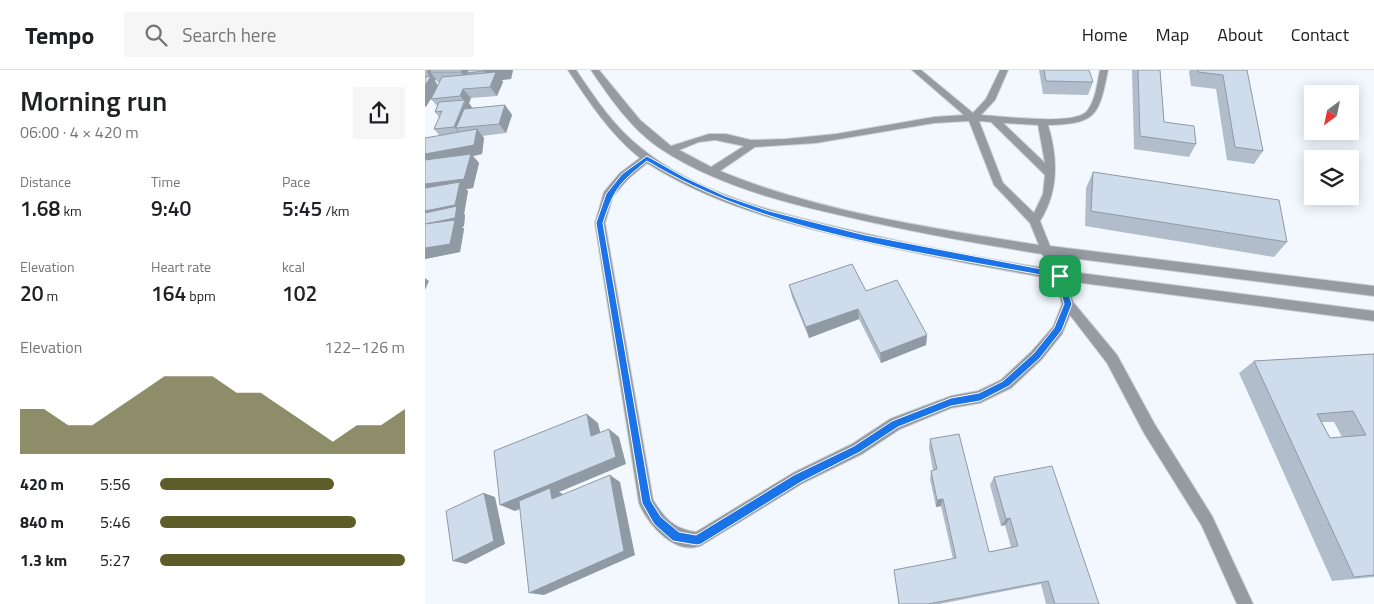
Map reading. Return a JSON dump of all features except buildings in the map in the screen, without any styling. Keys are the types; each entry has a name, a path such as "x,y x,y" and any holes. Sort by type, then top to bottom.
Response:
{"street":[{"path":"572,70 607,120 625,140 647,158 681,179 768,213 865,238 1060,276 1374,316"},
{"path":"595,70 644,129 663,146 712,171 779,196 961,238 1047,252 1374,291"},
{"path":"916,70 973,118 999,185 1035,221 1047,252 1060,276 1068,304 1112,360 1149,428 1207,521 1245,604"},
{"path":"973,118 990,100 1004,70"},
{"path":"671,150 693,141 708,138 721,137 753,144 818,140 939,120 993,118 1042,121 1084,118 1091,113 1098,97 1104,70"},
{"path":"993,118 1050,174"},
{"path":"1035,221 1045,203 1050,174 1049,140 1042,121"},
{"path":"712,171 753,144"},
{"path":"647,158 624,176 608,195 600,223 647,503 657,520 677,537 697,540 798,478 857,449 895,424 951,402 980,397 1006,384 1037,355 1058,330 1068,304"},
{"path":"1360,290 1374,281"}],"route":[{"path":"647,158 681,179 768,213 865,238 1060,276 1068,304 1058,330 1037,355 1006,384 980,397 951,402 895,424 857,449 798,478 697,540 677,537 657,520 647,503 600,223 608,195 624,176 647,158"}]}
